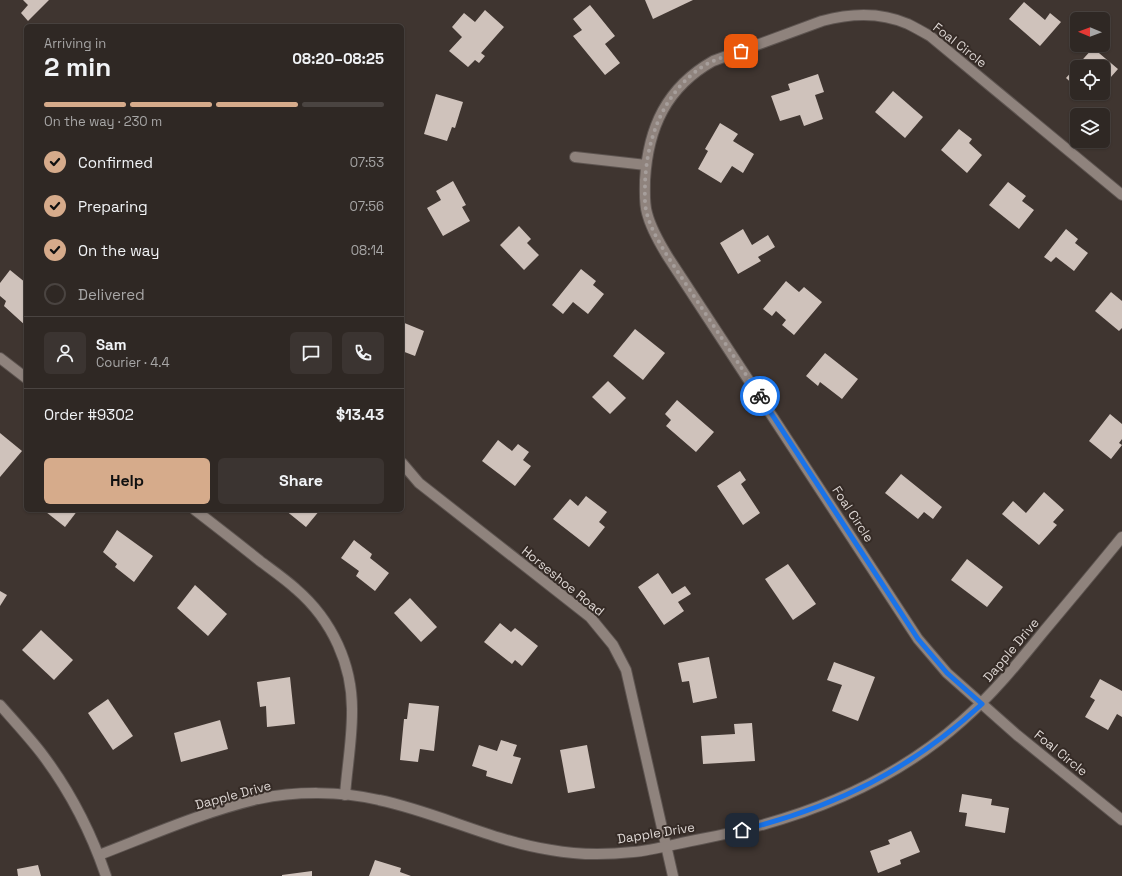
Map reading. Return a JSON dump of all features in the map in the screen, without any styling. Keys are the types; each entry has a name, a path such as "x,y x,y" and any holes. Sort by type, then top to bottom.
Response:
{"street":[{"name":"Foal Circle","path":"1122,195 930,36 908,24 895,20 883,17 857,15 840,16 822,21 713,61 699,69 681,84 662,112 653,134 646,165 645,196 646,213 657,238 668,257 918,639 947,673 1017,735 1122,820"},
{"path":"575,157 646,165"},
{"path":"0,358 24,376"},
{"name":"Horseshoe Road","path":"404,465 419,483 590,617 614,645 626,670 673,876"},
{"path":"198,512 296,588 326,621 345,661 350,683 352,712 345,795"},
{"name":"Dapple Drive","path":"99,855 217,810 259,799 315,793 377,799 397,804 511,841 550,850 592,854 634,852 729,834 804,813 840,799 875,782 910,761 942,738 982,704 1008,676 1122,537"},
{"path":"0,705 42,753 59,778 75,804 99,855 106,876"}],"building":[{"path":"23,0 49,0 28,21 21,13 28,5"},
{"path":"645,0 693,0 653,19"},
{"path":"1024,2 1045,20 1050,13 1061,22 1040,46 1009,19"},
{"path":"590,5 615,36 605,44 620,63 605,75 573,36 582,30 573,19"},
{"path":"485,10 504,27 481,53 485,56 479,63 475,60 468,67 449,51 462,37 452,27 464,13 475,22"},
{"path":"1089,52 1098,52 1107,60 1082,60"},
{"path":"1110,62 1118,69 1110,78"},
{"path":"818,74 824,92 815,95 823,119 804,126 800,115 780,121 771,96 790,90 788,84"},
{"path":"1070,74 1070,82 1066,78"},
{"path":"893,91 923,117 905,138 875,112"},
{"path":"436,94 463,102 455,128 452,127 447,141 424,134"},
{"path":"720,123 738,134 733,141 754,154 743,173 732,166 721,183 698,169 708,151 705,149"},
{"path":"959,129 972,139 969,143 982,155 967,173 941,150"},
{"path":"453,181 466,205 462,207 470,221 443,236 427,208 441,200 436,191"},
{"path":"1008,182 1026,196 1022,201 1034,210 1019,229 989,205"},
{"path":"519,226 531,239 527,243 539,255 524,270 500,245"},
{"path":"743,229 752,245 768,235 775,247 758,257 761,261 738,274 720,243"},
{"path":"1066,229 1078,239 1075,243 1088,253 1074,271 1056,257 1051,262 1044,257"},
{"path":"581,269 596,281 593,285 604,294 588,314 573,302 563,314 552,305"},
{"path":"10,270 24,281 24,324 4,306 6,301 0,296 0,283"},
{"path":"786,281 799,292 804,287 822,302 794,335 782,325 786,320 776,311 772,316 763,309"},
{"path":"1111,292 1122,301 1122,328 1119,331 1095,311"},
{"path":"404,323 424,331 415,356 404,352"},
{"path":"635,329 665,353 643,380 613,356"},
{"path":"825,353 858,379 842,399 820,382 818,386 806,376"},
{"path":"608,381 626,398 610,414 592,397"},
{"path":"677,400 714,432 696,452 666,426 671,420 665,414"},
{"path":"1110,414 1122,424 1122,439 1119,443 1122,445 1111,459 1089,441"},
{"path":"0,433 22,451 0,477"},
{"path":"498,440 512,451 518,444 529,452 523,460 531,466 515,486 482,461"},
{"path":"740,471 746,480 741,484 760,513 743,525 717,486"},
{"path":"901,474 942,507 933,519 924,512 918,519 885,493"},
{"path":"1044,492 1064,510 1053,522 1057,525 1039,545 1002,514 1013,501 1026,513"},
{"path":"586,496 607,512 599,522 605,527 589,547 553,519 570,499 578,506"},
{"path":"46,512 76,512 65,527"},
{"path":"287,512 318,512 306,527"},
{"path":"117,530 153,556 134,582 115,567 117,564 103,552"},
{"path":"354,540 372,554 370,558 389,573 375,591 356,576 359,571 341,558"},
{"path":"967,559 1003,587 987,607 951,580"},
{"path":"788,564 816,604 793,620 765,579"},
{"path":"658,573 672,594 685,586 691,594 678,602 684,611 664,625 638,587"},
{"path":"195,585 227,614 208,636 177,608"},
{"path":"0,591 7,595 0,606"},
{"path":"410,598 437,627 421,642 394,613"},
{"path":"500,623 511,632 515,628 538,646 522,666 515,660 512,664 484,642"},
{"path":"41,630 73,660 54,680 22,650"},
{"path":"709,657 717,698 693,703 689,681 682,682 678,663"},
{"path":"834,662 875,677 858,721 832,711 842,685 827,680"},
{"path":"290,677 295,724 267,727 266,706 260,707 257,682"},
{"path":"1100,679 1122,691 1122,717 1117,714 1108,730 1085,717 1095,700 1090,697"},
{"path":"108,699 133,736 113,750 88,713"},
{"path":"409,703 439,706 434,751 420,749 418,762 400,760 404,719 407,719"},
{"path":"220,720 228,749 181,762 174,733"},
{"path":"752,723 755,761 703,764 701,736 735,734 734,724"},
{"path":"501,740 517,745 513,756 521,758 512,784 486,776 487,771 472,766 479,745 497,751"},
{"path":"587,745 595,788 568,793 560,750"},
{"path":"962,794 992,799 991,805 1009,808 1005,833 965,826 967,813 959,812"},
{"path":"911,831 920,852 900,860 901,864 878,873 870,851 890,844 888,840"},
{"path":"375,860 401,868 400,872 411,876 369,876"},
{"path":"38,865 41,876 18,876 17,869"},
{"path":"312,871 312,876 282,876 282,875"}],"way so far":[{"path":"741,51 713,61 699,69 681,84 666,103 653,134 646,165 645,196 646,213 657,238 760,396"}],"route":[{"path":"742,830 804,813 840,799 875,782 910,761 937,742 982,704 947,673 918,639 760,396"}]}
